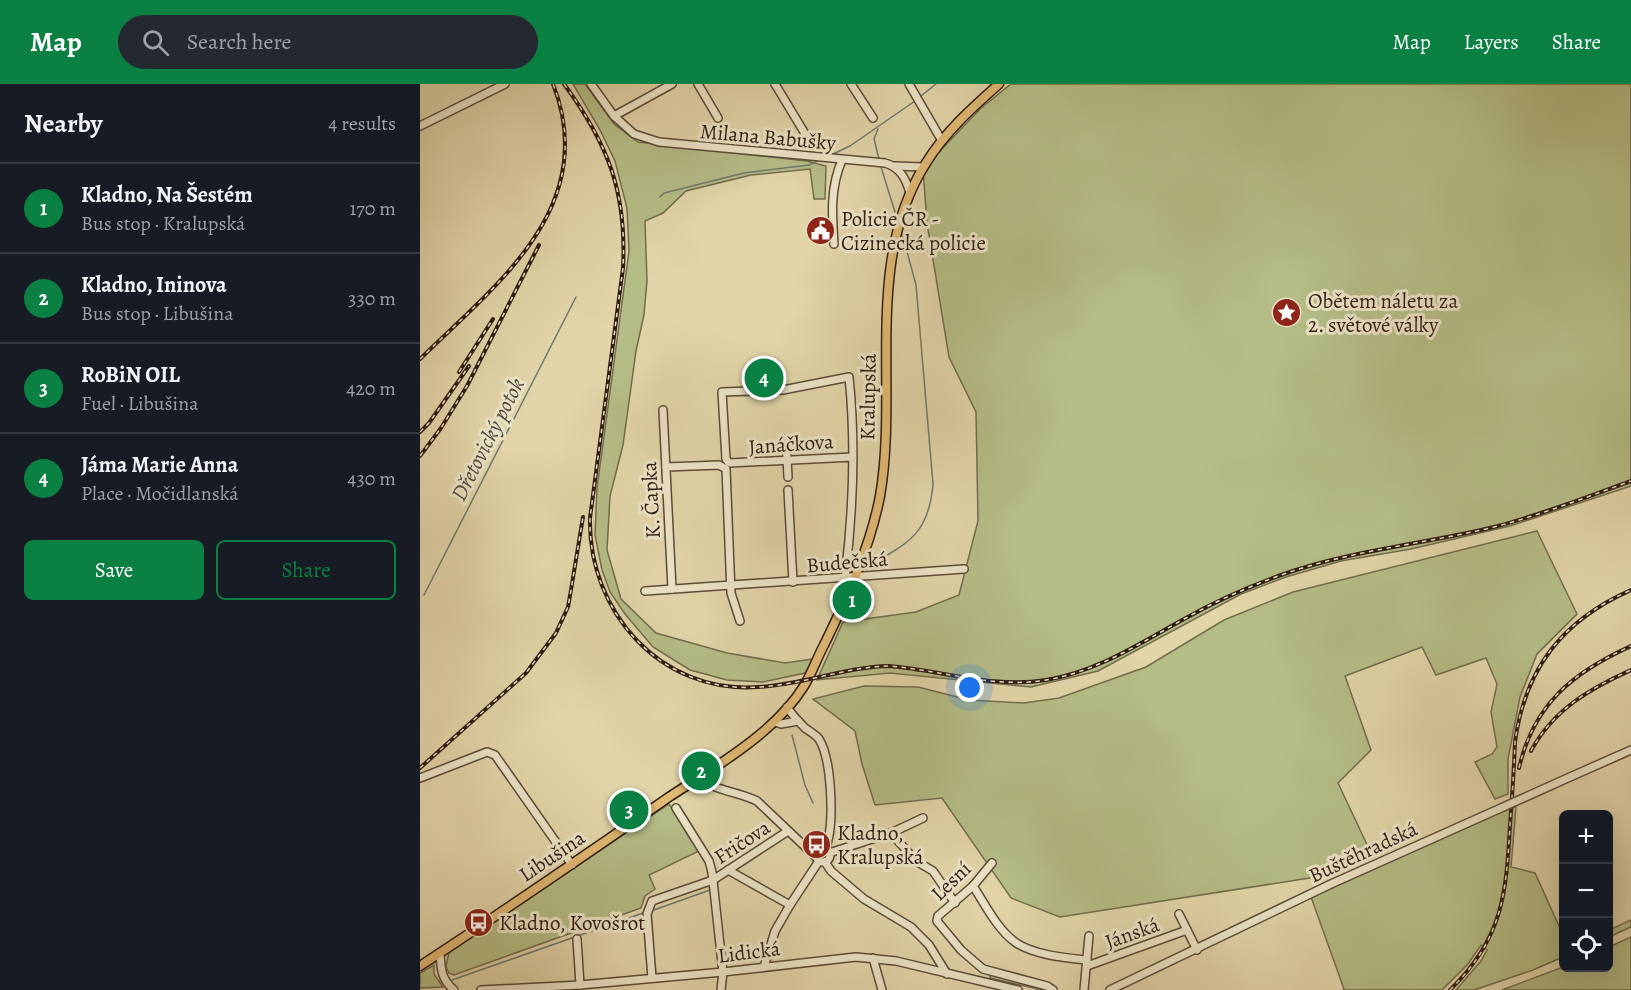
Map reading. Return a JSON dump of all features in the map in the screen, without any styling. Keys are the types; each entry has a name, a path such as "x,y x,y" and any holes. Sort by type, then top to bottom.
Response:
{"main road":[{"name":"Kralupská","path":"787,707 803,687 838,616 849,578 868,540 880,496 885,454 888,297 898,230 910,193 923,167 942,141 956,124 999,84"},
{"name":"Libušina","path":"420,966 699,778 774,722 787,707"}],"street":[{"path":"420,126 505,84"},
{"name":"Milana Babušky","path":"591,84 614,116 634,134 659,142 923,167"},
{"path":"614,116 672,84"},
{"path":"698,84 718,118"},
{"path":"775,84 810,141"},
{"path":"851,84 873,118"},
{"path":"909,84 942,141"},
{"path":"834,244 831,201 838,160"},
{"path":"895,166 910,193"},
{"name":"Kralupská","path":"728,466 722,392 783,390 849,377 854,421 849,578"},
{"name":"K. Čapka","path":"663,410 672,589"},
{"path":"786,439 788,477"},
{"name":"Janáčkova","path":"666,467 728,466 853,457"},
{"path":"728,466 726,471 731,593 740,621"},
{"path":"788,490 793,582"},
{"name":"Budečská","path":"645,591 732,587 964,569"},
{"path":"787,707 798,721 819,739 828,765 831,800 827,851 829,860 820,860"},
{"path":"774,722 781,724 798,721"},
{"name":"Buštěhradská","path":"1110,990 1331,884 1631,750"},
{"path":"420,778 478,754 487,752 495,755 572,865"},
{"path":"699,778 706,783 757,801 831,871 864,898 910,927 929,945 946,974"},
{"path":"676,808 709,861 723,972 721,990"},
{"path":"764,967 775,931 820,860 818,850 827,851 891,833 923,818"},
{"name":"Fričova","path":"652,978 648,911 652,901 713,880 789,831"},
{"path":"891,833 916,861 933,871 955,903"},
{"name":"Lesní","path":"992,862 973,886 938,916 938,921 961,950 983,969 1047,986 1053,990"},
{"path":"728,870 790,905"},
{"name":"Jánská","path":"973,886 1000,927 1016,943 1051,957 1087,963 1187,930"},
{"name":"Jánská","path":"1179,914 1197,950"},
{"path":"1084,990 1089,936"},
{"path":"577,939 580,985"},
{"path":"440,953 441,973 446,983 454,990"},
{"name":"Lidická","path":"481,990 580,985 723,972 838,958 873,958 896,961 987,986 1018,990"},
{"path":"873,958 882,990"}],"green space":[{"path":"573,84 585,84 614,124 638,142 807,161 826,166 825,199 814,199 810,169 751,175 686,191 663,213 645,221 647,281 644,315 636,351 623,445 610,496 607,550 621,599 656,633 727,653 785,663 813,659 805,673 763,682 727,680 690,670 653,647 610,592 602,570 595,535 597,488 629,251 627,208 615,161"},
{"path":"1011,84 1631,84 1631,486 1510,526 1411,549 1341,561 1286,577 1241,594 1098,671 1031,687 890,673 817,680 843,622 916,612 959,595 978,521 976,412 949,357 927,223 923,169 980,109"},
{"path":"1537,531 1577,614 1537,654 1520,697 1508,759 1508,794 1495,799 1475,762 1492,754 1497,747 1491,712 1497,684 1486,658 1436,675 1422,647 1345,676 1371,750 1338,783 1371,853 1316,877 1060,917 1011,898 942,798 875,805 862,764 855,731 813,699 864,686 918,687 969,700 1024,703 1059,698 1146,667 1224,620 1293,592"},
{"path":"669,804 699,851 649,875 655,889 645,896 641,908 454,975 449,973 446,967 449,952"},
{"path":"1516,807 1511,867 1535,873 1559,926 1559,959 1474,990 1456,990 1481,961 1487,950 1481,945 1468,964 1442,990 1343,990 1311,897 1507,808"},
{"path":"1631,920 1631,927 1613,935 1613,928"},
{"path":"1631,937 1631,990 1502,990 1559,969 1559,972 1613,972 1613,945"},
{"path":"434,965 434,974 443,987 420,988 420,973"},
{"path":"990,974 1042,987 1042,990 990,978"}],"waterway":[{"name":"Dřetovický potok","path":"921,96 936,84"},
{"name":"Dřetovický potok","path":"831,155 850,146 915,101"},
{"path":"878,129 874,139 879,159"},
{"name":"Dřetovický potok","path":"660,197 664,193 744,173 809,165 821,159"},
{"path":"881,167 895,212"},
{"path":"874,563 908,541 923,524 931,500 933,484 916,285 902,233"},
{"name":"Dřetovický potok","path":"424,595 576,297"},
{"path":"792,735 805,785 813,803"},
{"path":"651,911 710,890"},
{"path":"452,980 643,913"}],"railway":[{"path":"420,359 509,271 533,239 552,205 563,168 564,128 553,84"},
{"path":"564,84 592,127 603,149 612,170 622,216 623,268 590,518 593,553 602,585 617,615 637,640 662,661 691,677 723,686 758,687 775,686 856,669 889,666 987,681 1046,680 1101,663 1244,589 1307,566 1498,526 1548,511 1631,481"},
{"path":"420,456 441,428 467,386 539,245"},
{"path":"459,372 493,319"},
{"path":"420,432 429,423 469,366"},
{"path":"420,768 526,673 556,633 568,607 583,517"},
{"path":"1450,990 1468,971 1481,952 1498,914 1506,873 1515,742 1520,715 1528,691 1538,669 1567,632 1607,602 1631,590"},
{"path":"1519,768 1535,725 1559,692 1592,667 1631,646"},
{"path":"1531,751 1550,724 1573,702 1631,670"}],"place":[{"name":"Policie ČR - Cizinecká policie","path":"820,231"},
{"name":"Obětem náletu za 2. světové války","path":"1287,313"},
{"name":"Jáma Marie Anna","path":"764,378"},
{"name":"Kladno, Na Šestém","path":"852,600"},
{"name":"Kladno, Ininova","path":"701,771"},
{"name":"RoBiN OIL","path":"629,810"},
{"name":"Kladno, Kralupská","path":"816,845"},
{"name":"Kladno, Kovošrot","path":"478,923"}]}
